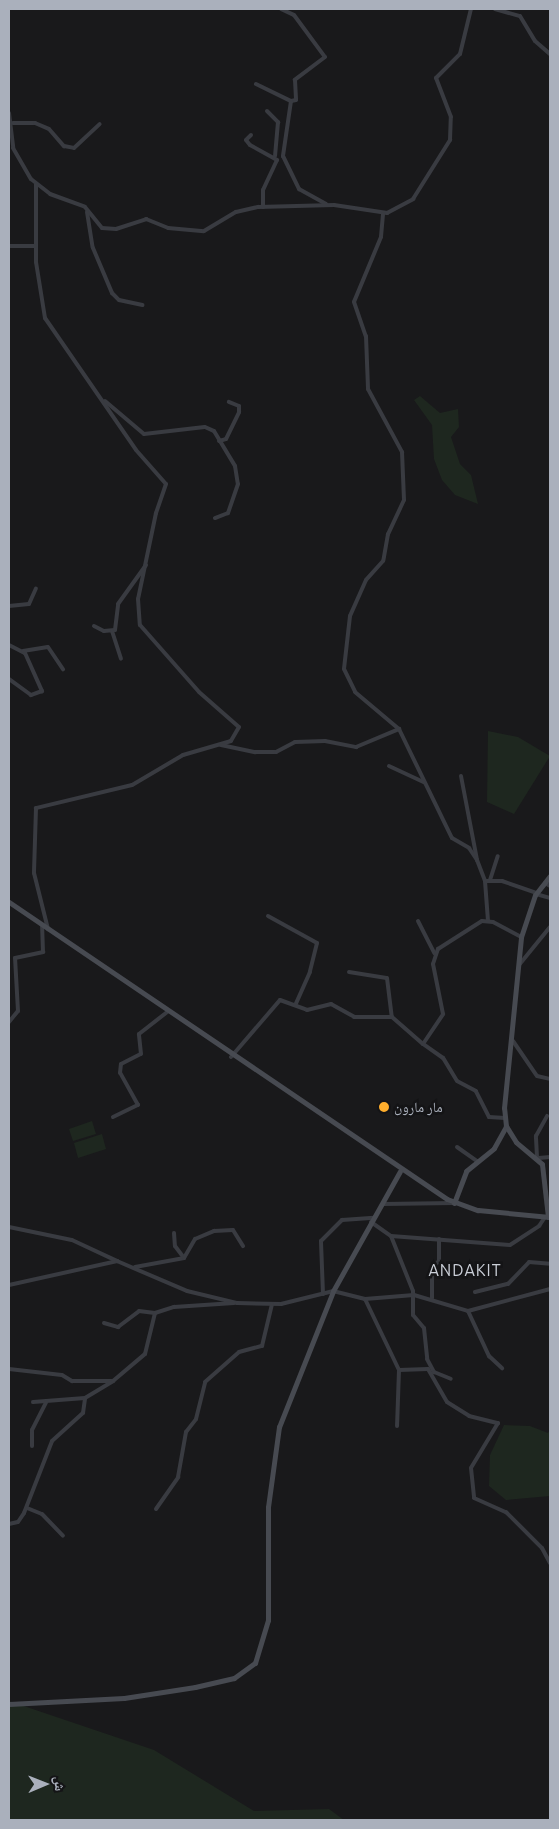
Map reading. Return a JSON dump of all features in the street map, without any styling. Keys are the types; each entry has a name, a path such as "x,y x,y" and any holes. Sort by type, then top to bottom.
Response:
{"street":[{"path":"256,84 291,101 296,100 295,80 325,57 294,16 281,9"},
{"path":"9,113 13,123 13,148 36,184 87,210 97,225 108,229 146,219 168,228 198,231 236,212 264,207 328,205 383,214 413,199 450,140 451,117 436,78 460,54 471,9"},
{"path":"495,9 520,16 535,41 550,54"},
{"path":"291,101 282,156 299,189 328,205"},
{"path":"264,207 263,190 276,166 278,122 268,111"},
{"path":"13,123 35,123 49,129 64,146 74,148 100,124"},
{"path":"251,135 246,140 250,145 275,156"},
{"path":"36,184 35,246 46,318 136,450 166,484 138,599 140,625 199,692 237,722 237,734 221,745 183,755 132,785 37,807 34,873 48,929"},
{"path":"87,210 93,248 112,293 119,300 142,305"},
{"path":"383,214 381,237 354,302 366,336 368,389 402,452 404,500 388,534 383,561 366,580 350,616 343,657 353,689 400,729 410,758 426,783 452,838 469,848 488,880 550,898"},
{"path":"9,246 35,246"},
{"path":"103,400 141,434 205,427 214,431 236,470 238,490 228,513 215,518"},
{"path":"219,441 226,439 239,412 240,406 229,402"},
{"path":"121,660 112,631 118,604 146,565"},
{"path":"9,606 29,604 36,588"},
{"path":"94,626 112,631"},
{"path":"9,645 23,651 48,647 63,669"},
{"path":"9,679 31,695 42,691 23,651"},
{"path":"221,745 255,752 276,752 295,742 325,741 356,747 400,729"},
{"path":"389,766 426,783"},
{"path":"461,776 477,860"},
{"path":"488,921 488,880 498,856"},
{"path":"550,876 548,885 537,893 520,937 513,1041 505,1118 506,1126 516,1142 538,1158 550,1157"},
{"path":"9,902 400,1171 454,1203 478,1210 548,1217"},
{"path":"268,916 317,943 310,972 295,1005"},
{"path":"418,921 434,953 443,1014 423,1044"},
{"path":"434,953 455,935 488,921 520,937"},
{"path":"9,1022 18,1011 15,958 44,951 42,925"},
{"path":"518,967 550,927"},
{"path":"349,972 387,978 392,1017"},
{"path":"232,1057 275,1002 295,1005 307,1010 331,1004 354,1017 392,1017 423,1044 443,1058 457,1081 476,1091 489,1117 505,1118"},
{"path":"113,1117 138,1105 120,1074 121,1064 141,1054 139,1034 168,1011"},
{"path":"513,1041 537,1076 550,1079"},
{"path":"391,1236 510,1245 540,1226 548,1217 548,1185 538,1158 536,1136 547,1116"},
{"path":"454,1203 464,1174 497,1144 506,1126"},
{"path":"457,1147 477,1161"},
{"path":"9,1704 145,1695 224,1681 255,1663 268,1620 268,1506 275,1443 333,1291 400,1171"},
{"path":"383,1204 454,1203"},
{"path":"323,1294 321,1241 342,1220 373,1220 391,1236 414,1295 413,1315 424,1328 426,1359 434,1372 451,1379"},
{"path":"9,1227 72,1240 187,1290 237,1303"},
{"path":"184,1258 194,1239 214,1231 232,1230 243,1246"},
{"path":"174,1233 175,1246 184,1258"},
{"path":"432,1298 432,1268 439,1261 440,1239"},
{"path":"135,1267 184,1258"},
{"path":"9,1285 117,1261"},
{"path":"475,1292 508,1284 529,1262 550,1264"},
{"path":"104,1323 118,1327 139,1311 155,1313 174,1306 237,1303 272,1304 333,1291 365,1299 414,1295 432,1298 455,1310 468,1311 550,1288"},
{"path":"365,1299 398,1370 397,1426"},
{"path":"156,1508 178,1477 186,1432 196,1419 206,1382 239,1352 262,1346 272,1304"},
{"path":"468,1311 489,1356 502,1368"},
{"path":"33,1402 85,1398 113,1381 145,1354 155,1313"},
{"path":"398,1370 428,1369 448,1402 469,1416 498,1423 472,1468 474,1498 506,1512 542,1548 550,1563"},
{"path":"9,1370 62,1375 72,1381 113,1381"},
{"path":"9,1524 18,1522 27,1508 52,1441 83,1413 85,1398"},
{"path":"32,1446 32,1430 46,1402"},
{"path":"27,1508 42,1514 63,1536"}],"shaded area":[{"path":"420,396 440,413 458,409 459,427 451,437 460,464 471,475 478,504 455,495 442,480 434,459 432,425 414,400"},
{"path":"488,731 518,737 550,756 514,814 487,802"},
{"path":"92,1121 96,1134 73,1141 69,1129"},
{"path":"102,1134 106,1149 78,1158 74,1143"},
{"path":"504,1425 530,1426 548,1433 550,1429 550,1496 506,1500 489,1486 490,1455"},
{"path":"9,1701 154,1750 254,1811 329,1809 344,1820 9,1820"}],"place":[{"name":"مار مارون","path":"384,1107"}],"district":[{"name":"ANDAKIT","path":"465,1270"}]}
